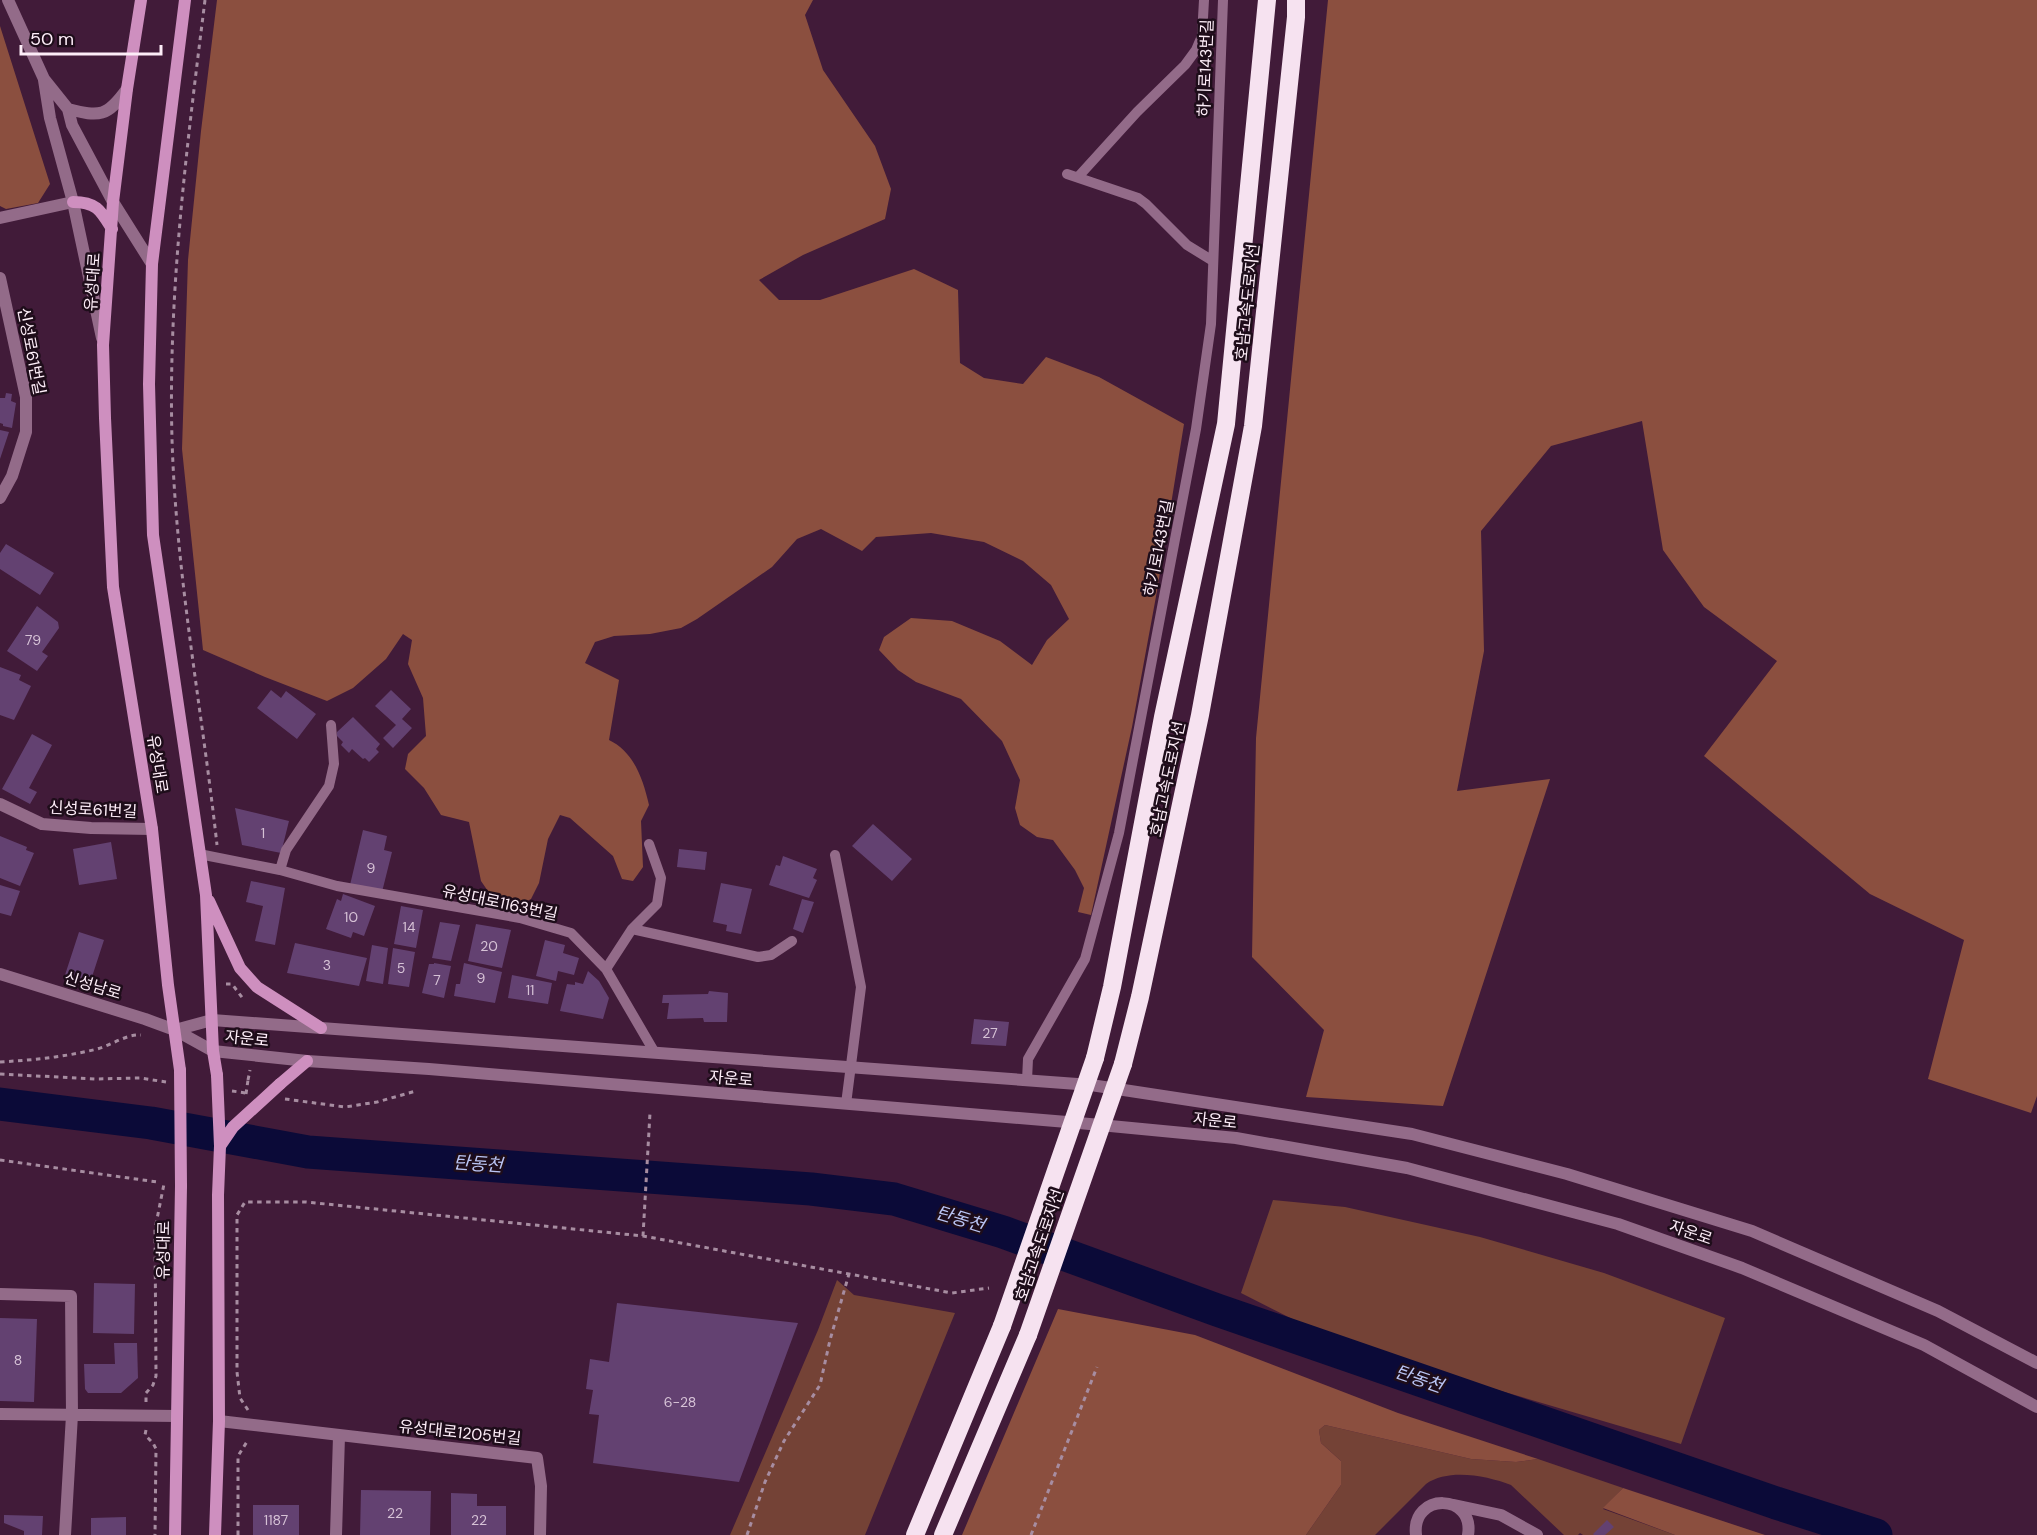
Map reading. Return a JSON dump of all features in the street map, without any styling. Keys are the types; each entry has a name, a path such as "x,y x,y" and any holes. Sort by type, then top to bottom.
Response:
{"highway":[{"name":"호남고속도로지선","path":"915,1535 1002,1326 1095,1058 1112,987 1163,717 1226,424 1267,0"},
{"name":"호남고속도로지선","path":"943,1535 1028,1335 1123,1064 1140,997 1200,715 1253,426 1297,6"}],"main road":[{"name":"유성대로","path":"141,0 113,202 103,345 105,440 113,587 152,829 180,1070 181,1186 176,1535"},
{"name":"유성대로","path":"185,0 152,264 149,384 153,535 206,895 213,1051 217,1075 220,1146 218,1195 219,1421 215,1535"},
{"path":"73,202 85,202 99,208 112,229"},
{"path":"206,895 240,968 257,987 321,1028"},
{"path":"220,1146 233,1127 307,1061"}],"street":[{"path":"8,0 44,79 68,109 72,125 113,202 152,264"},
{"path":"44,79 103,345"},
{"path":"68,109 100,114 114,106 127,89"},
{"path":"0,218 73,202"},
{"name":"신성로61번길","path":"0,278 26,397 26,432 12,476 0,498"},
{"name":"신성로61번길","path":"0,804 42,824 152,829"},
{"name":"신성남로","path":"0,974 175,1030"},
{"name":"자운로","path":"175,1030 212,1020 1092,1085 1412,1134 1567,1174 1752,1231 1938,1311 2037,1363"},
{"name":"자운로","path":"175,1030 213,1051 307,1061 441,1070 1236,1138 1418,1171 1618,1224 1742,1268 1924,1345 2037,1407"},
{"path":"0,1294 71,1296 72,1415 65,1535"},
{"path":"0,1414 177,1416"},
{"name":"유성대로1205번길","path":"219,1421 537,1458 540,1486 540,1535"},
{"path":"336,1535 339,1436"},
{"path":"1416,1535 1416,1523 1426,1508 1435,1503 1452,1504 1501,1515 1537,1535"},
{"path":"1452,1504 1465,1515 1468,1522 1468,1535"}],"lane":[{"path":"1204,0 1202,36 1185,66 1072,176 1138,198 1187,245 1213,261"},
{"name":"하기로143번길","path":"1027,1080 1028,1059 1085,959 1119,833 1197,429 1211,324 1223,0"},
{"path":"280,870 286,850 329,786 334,764 331,725"},
{"path":"606,969 632,929 657,904 661,878 649,844"},
{"name":"유성대로1163번길","path":"199,854 280,870 338,886 520,918 571,933 606,969 655,1053"},
{"path":"835,855 861,987 846,1104"},
{"path":"632,929 758,957 771,955 792,941"}],"path":[{"path":"206,0 196,72 174,286 172,439 182,577 219,857"},
{"path":"225,984 232,984 244,1000 249,995"},
{"path":"0,1062 51,1059 100,1048 135,1035 146,1035"},
{"path":"250,1070 246,1095 250,1100"},
{"path":"643,1236 650,1113"},
{"path":"0,1160 157,1182"},
{"path":"146,1393 153,1385 156,1376 155,1229 166,1178"},
{"path":"248,1410 240,1398 237,1372 237,1215 245,1202 306,1202 643,1236 952,1293 989,1288"},
{"path":"747,1535 765,1482 781,1448 820,1385 849,1274"},
{"path":"1031,1535 1097,1368"},
{"path":"145,1435 156,1449 155,1535"},
{"path":"238,1535 238,1456 251,1436"}],"shaded area":[{"path":"217,0 813,0 805,15 823,70 875,146 891,189 885,219 803,255 759,280 779,300 820,300 914,269 958,290 960,363 984,378 1023,384 1046,357 1099,377 1184,424 1132,727 1091,915 1078,912 1084,888 1075,870 1053,840 1037,837 1020,825 1015,808 1020,780 1002,741 961,699 916,682 898,670 879,650 884,637 911,618 952,621 1000,641 1032,665 1047,640 1069,619 1051,585 1023,561 984,542 931,533 876,537 862,551 821,529 797,539 772,567 681,628 650,634 614,636 595,642 585,663 619,680 609,740 625,752 636,767 649,805 641,821 643,867 633,881 622,879 613,856 570,818 560,815 548,839 539,883 531,899 519,905 494,900 481,881 469,822 441,815 424,788 405,769 408,754 426,736 423,698 408,664 412,640 403,634 386,659 353,688 327,701 203,650 182,449 188,260"},
{"path":"1328,0 2037,0 2037,1096 2031,1113 1928,1079 1964,940 1870,894 1704,756 1777,661 1704,607 1663,550 1642,421 1551,446 1481,531 1484,651 1457,791 1550,779 1443,1106 1306,1097 1324,1030 1252,957 1256,738"},
{"path":"0,26 50,184 38,203 6,209 0,206"},
{"path":"1273,1200 1345,1207 1480,1237 1604,1273 1725,1318 1681,1444 1457,1378 1318,1332 1241,1293"},
{"path":"837,1280 854,1295 955,1313 865,1535 730,1535 818,1330"},
{"path":"1058,1309 1195,1335 1398,1413 1538,1459 1516,1462 1471,1459 1325,1425 1319,1430 1321,1443 1341,1461 1341,1485 1306,1535 962,1535"},
{"path":"1325,1425 1471,1459 1516,1462 1538,1459 1623,1488 1603,1509 1675,1535 1583,1535 1580,1533 1564,1535 1511,1485 1491,1479 1457,1475 1435,1479 1426,1484 1375,1535 1306,1535 1341,1485 1341,1461 1321,1443 1319,1430"},
{"path":"1623,1488 1765,1535 1675,1535 1603,1508"}],"building":[{"path":"6,393 12,394 11,401 16,403 12,428 0,423 0,398 5,398"},
{"path":"0,430 9,432 0,459"},
{"path":"6,544 54,573 40,595 0,569 0,553"},
{"path":"37,606 58,622 59,628 42,652 48,656 37,671 7,651"},
{"path":"0,667 21,675 19,680 31,686 14,720 0,715"},
{"path":"271,690 281,698 286,691 316,714 297,739 257,708"},
{"path":"391,690 411,709 402,719 412,728 393,748 383,738 396,725 375,706"},
{"path":"353,717 380,744 376,749 379,752 369,762 352,749 349,753 341,745 343,742 337,736 337,732"},
{"path":"32,734 52,745 29,788 37,792 30,804 2,789"},
{"path":"235,808 289,821 281,853 242,845"},
{"path":"873,824 912,859 892,881 852,846"},
{"path":"363,830 387,836 384,850 392,852 382,892 350,885"},
{"path":"0,836 27,847 26,850 34,853 20,886 0,878"},
{"path":"111,842 117,879 79,885 73,849"},
{"path":"679,849 707,852 705,870 677,867"},
{"path":"783,856 817,869 813,878 817,880 809,898 769,885 776,865 780,866"},
{"path":"251,881 285,888 275,945 255,941 263,906 246,902"},
{"path":"721,883 752,889 741,934 726,931 727,925 713,922"},
{"path":"0,885 20,891 11,916 0,913"},
{"path":"343,894 375,906 364,936 353,932 351,938 326,929 337,899 341,901"},
{"path":"802,899 814,902 803,933 793,929"},
{"path":"401,906 423,910 416,948 394,944"},
{"path":"440,922 460,925 451,961 432,958"},
{"path":"476,924 511,930 502,968 468,961"},
{"path":"79,932 104,940 90,983 65,975"},
{"path":"545,940 565,945 563,953 579,958 574,975 558,971 556,981 536,976"},
{"path":"295,943 367,958 359,986 287,973"},
{"path":"372,945 388,948 383,984 366,981"},
{"path":"393,948 415,952 409,987 388,984"},
{"path":"464,963 502,972 495,1003 454,996 456,984 460,984"},
{"path":"429,964 451,966 444,998 422,993"},
{"path":"588,971 599,981 609,998 603,1019 560,1011 567,984 575,985 575,982 583,984"},
{"path":"512,975 552,983 548,1004 508,998"},
{"path":"709,991 728,993 727,1022 704,1022 703,1018 667,1019 669,1003 662,1003 663,995 708,994"},
{"path":"974,1019 1009,1022 1006,1046 971,1044"},
{"path":"94,1283 135,1284 134,1334 93,1333"},
{"path":"617,1303 798,1323 739,1482 593,1463 599,1415 589,1414 593,1390 586,1389 590,1359 609,1362"},
{"path":"0,1318 37,1319 34,1402 0,1401"},
{"path":"114,1343 137,1343 138,1378 121,1393 88,1393 85,1389 84,1364 115,1364"},
{"path":"361,1490 431,1491 430,1535 360,1535"},
{"path":"451,1493 477,1494 477,1506 506,1506 506,1535 451,1535"},
{"path":"253,1505 299,1505 299,1535 253,1535"},
{"path":"4,1515 43,1516 42,1535 24,1535 24,1531 4,1523"},
{"path":"126,1517 126,1535 91,1535 91,1518"},
{"path":"1607,1520 1614,1527 1605,1535 1594,1535 1593,1534"}],"waterway":[{"name":"탄동천","path":"0,1104 151,1123 308,1152 811,1189 894,1199 1003,1232 1217,1310 1776,1503 1876,1535"}]}
